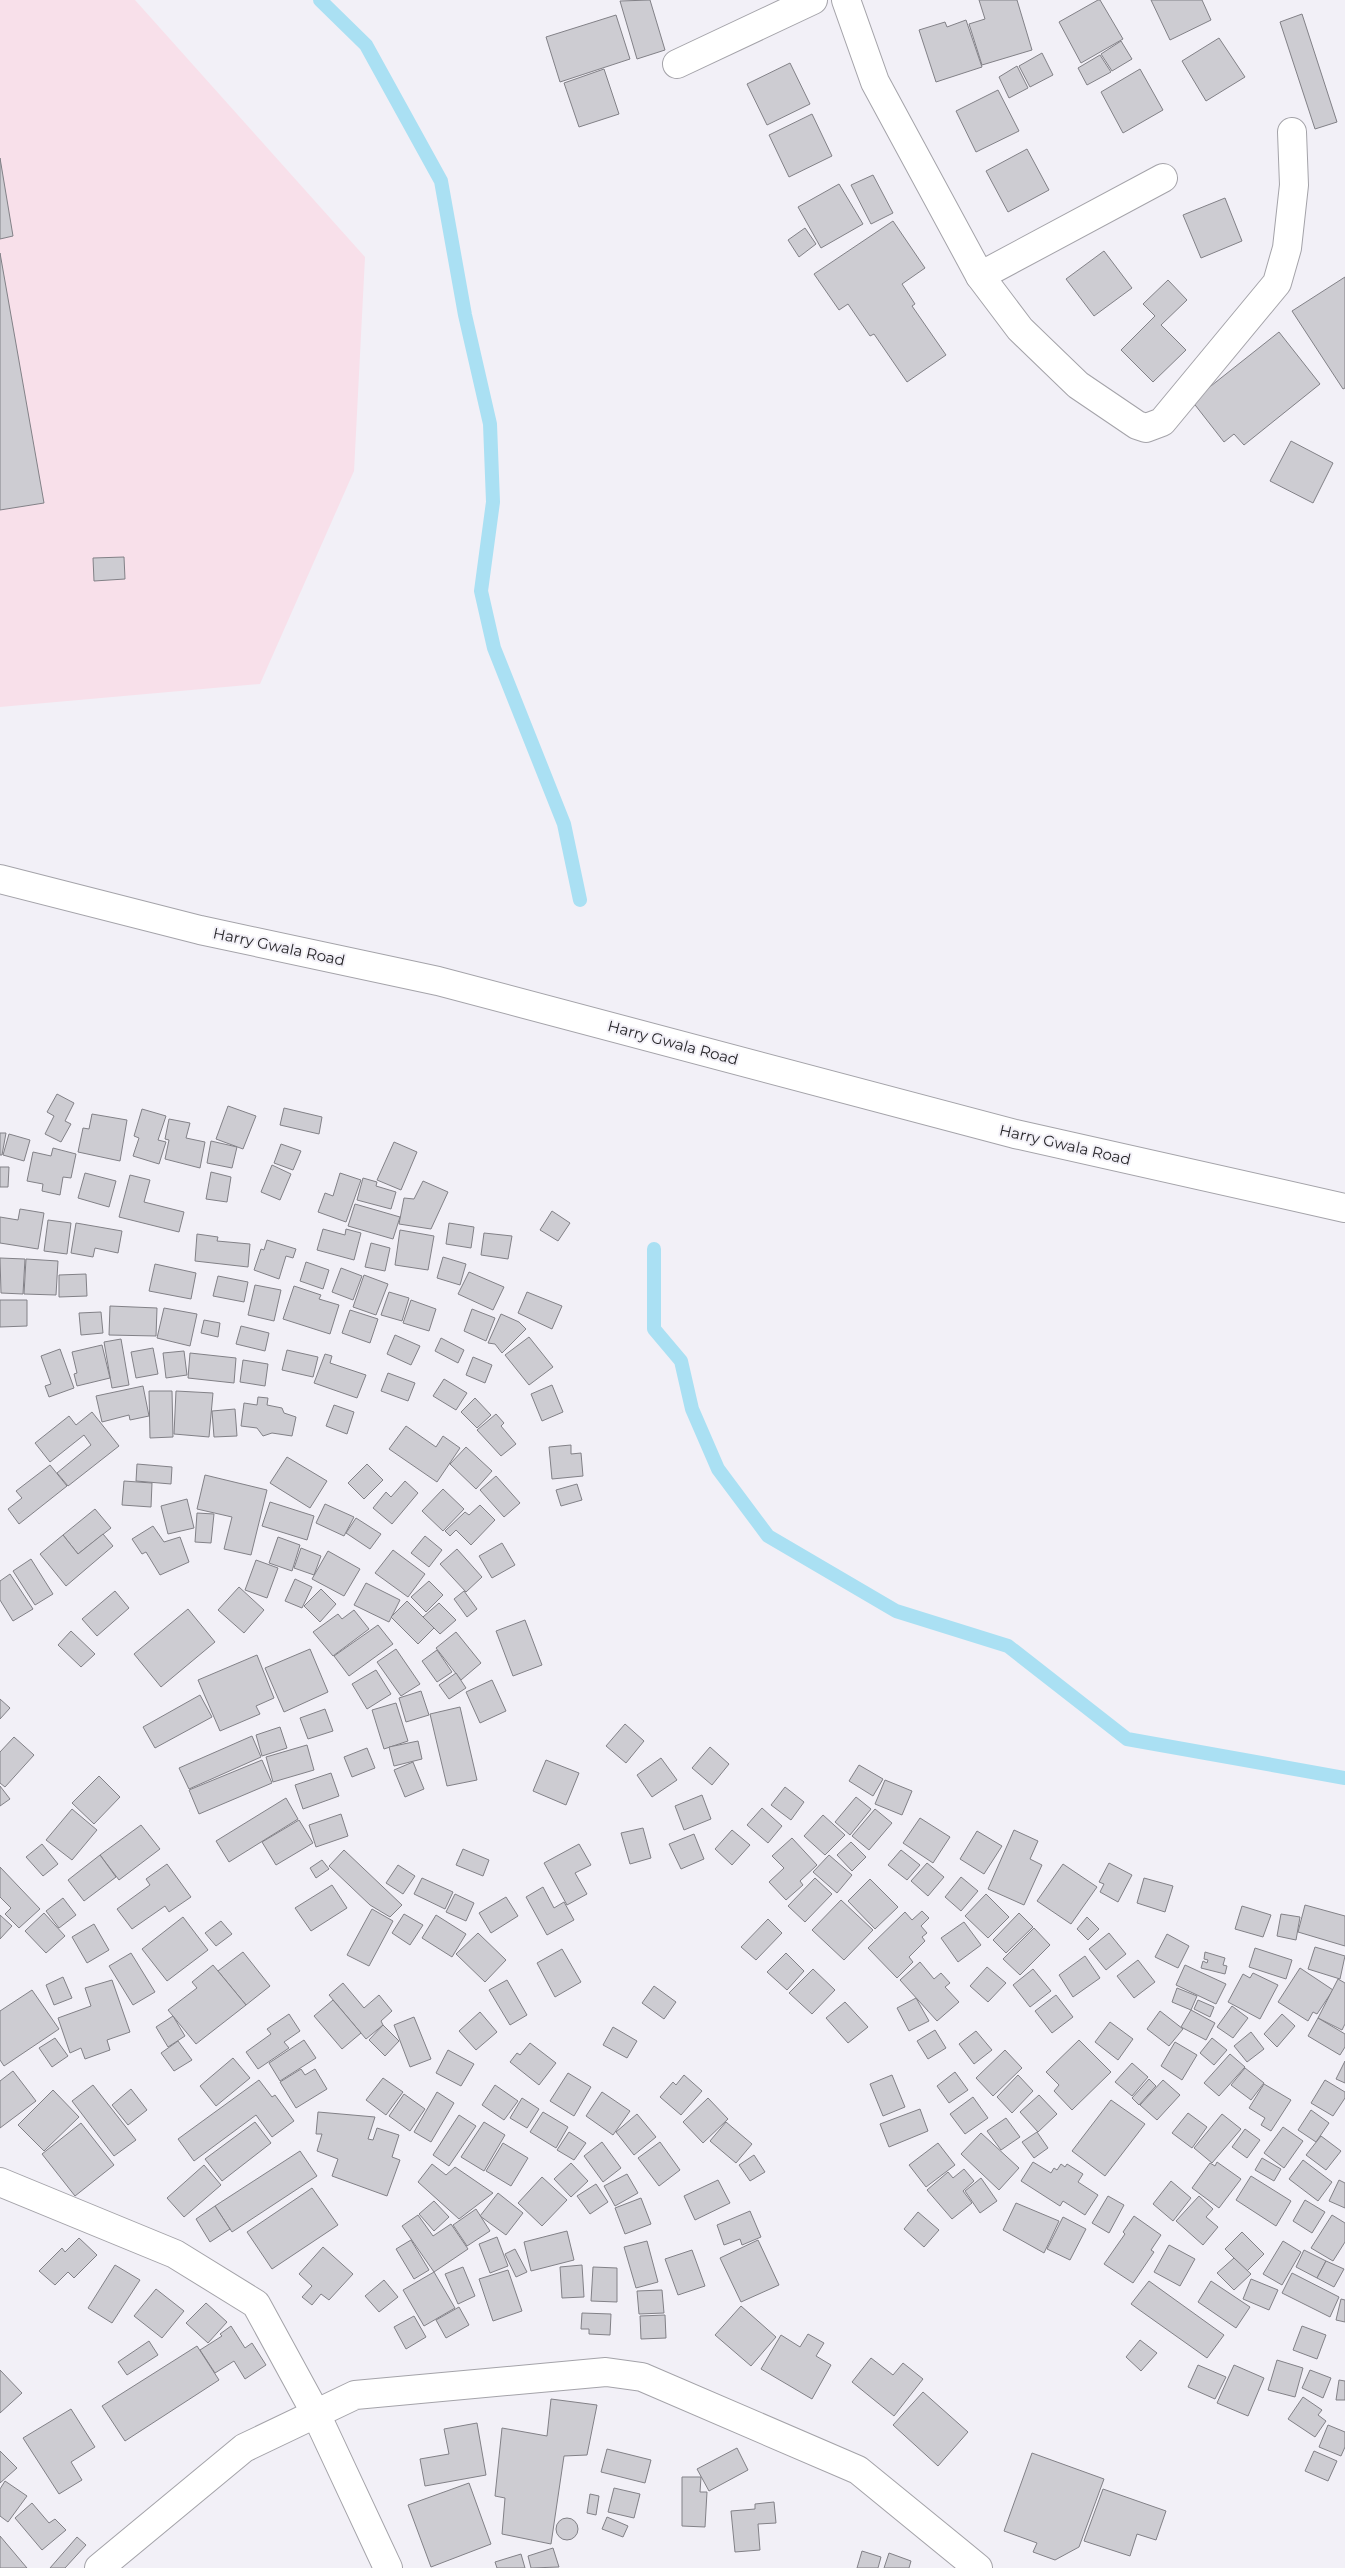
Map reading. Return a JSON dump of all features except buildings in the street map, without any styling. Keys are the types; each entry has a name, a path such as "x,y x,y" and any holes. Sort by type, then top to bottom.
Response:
{"street":[{"path":"677,64 813,0"},
{"path":"852,1 875,82 980,276 1020,329 1078,385 1137,425 1146,428 1162,422 1277,283 1287,248 1294,185 1292,132"},
{"path":"980,276 1163,178"},
{"name":"Harry Gwala Road","path":"0,879 200,930 438,981 1015,1134 1345,1208"},
{"path":"0,2182 175,2254 256,2304 316,2414 388,2568"},
{"path":"99,2568 244,2448 355,2395 606,2372 642,2377 858,2470 978,2568"}],"shaded area":[{"path":"0,0 135,0 365,257 354,471 260,684 0,707"}],"waterway":[{"path":"320,0 366,45 441,181 465,315 490,424 493,502 481,591 494,648 564,824 580,900"},
{"path":"654,1249 654,1329 681,1361 692,1409 718,1469 768,1536 896,1611 1008,1646 1127,1739 1345,1778"}]}
